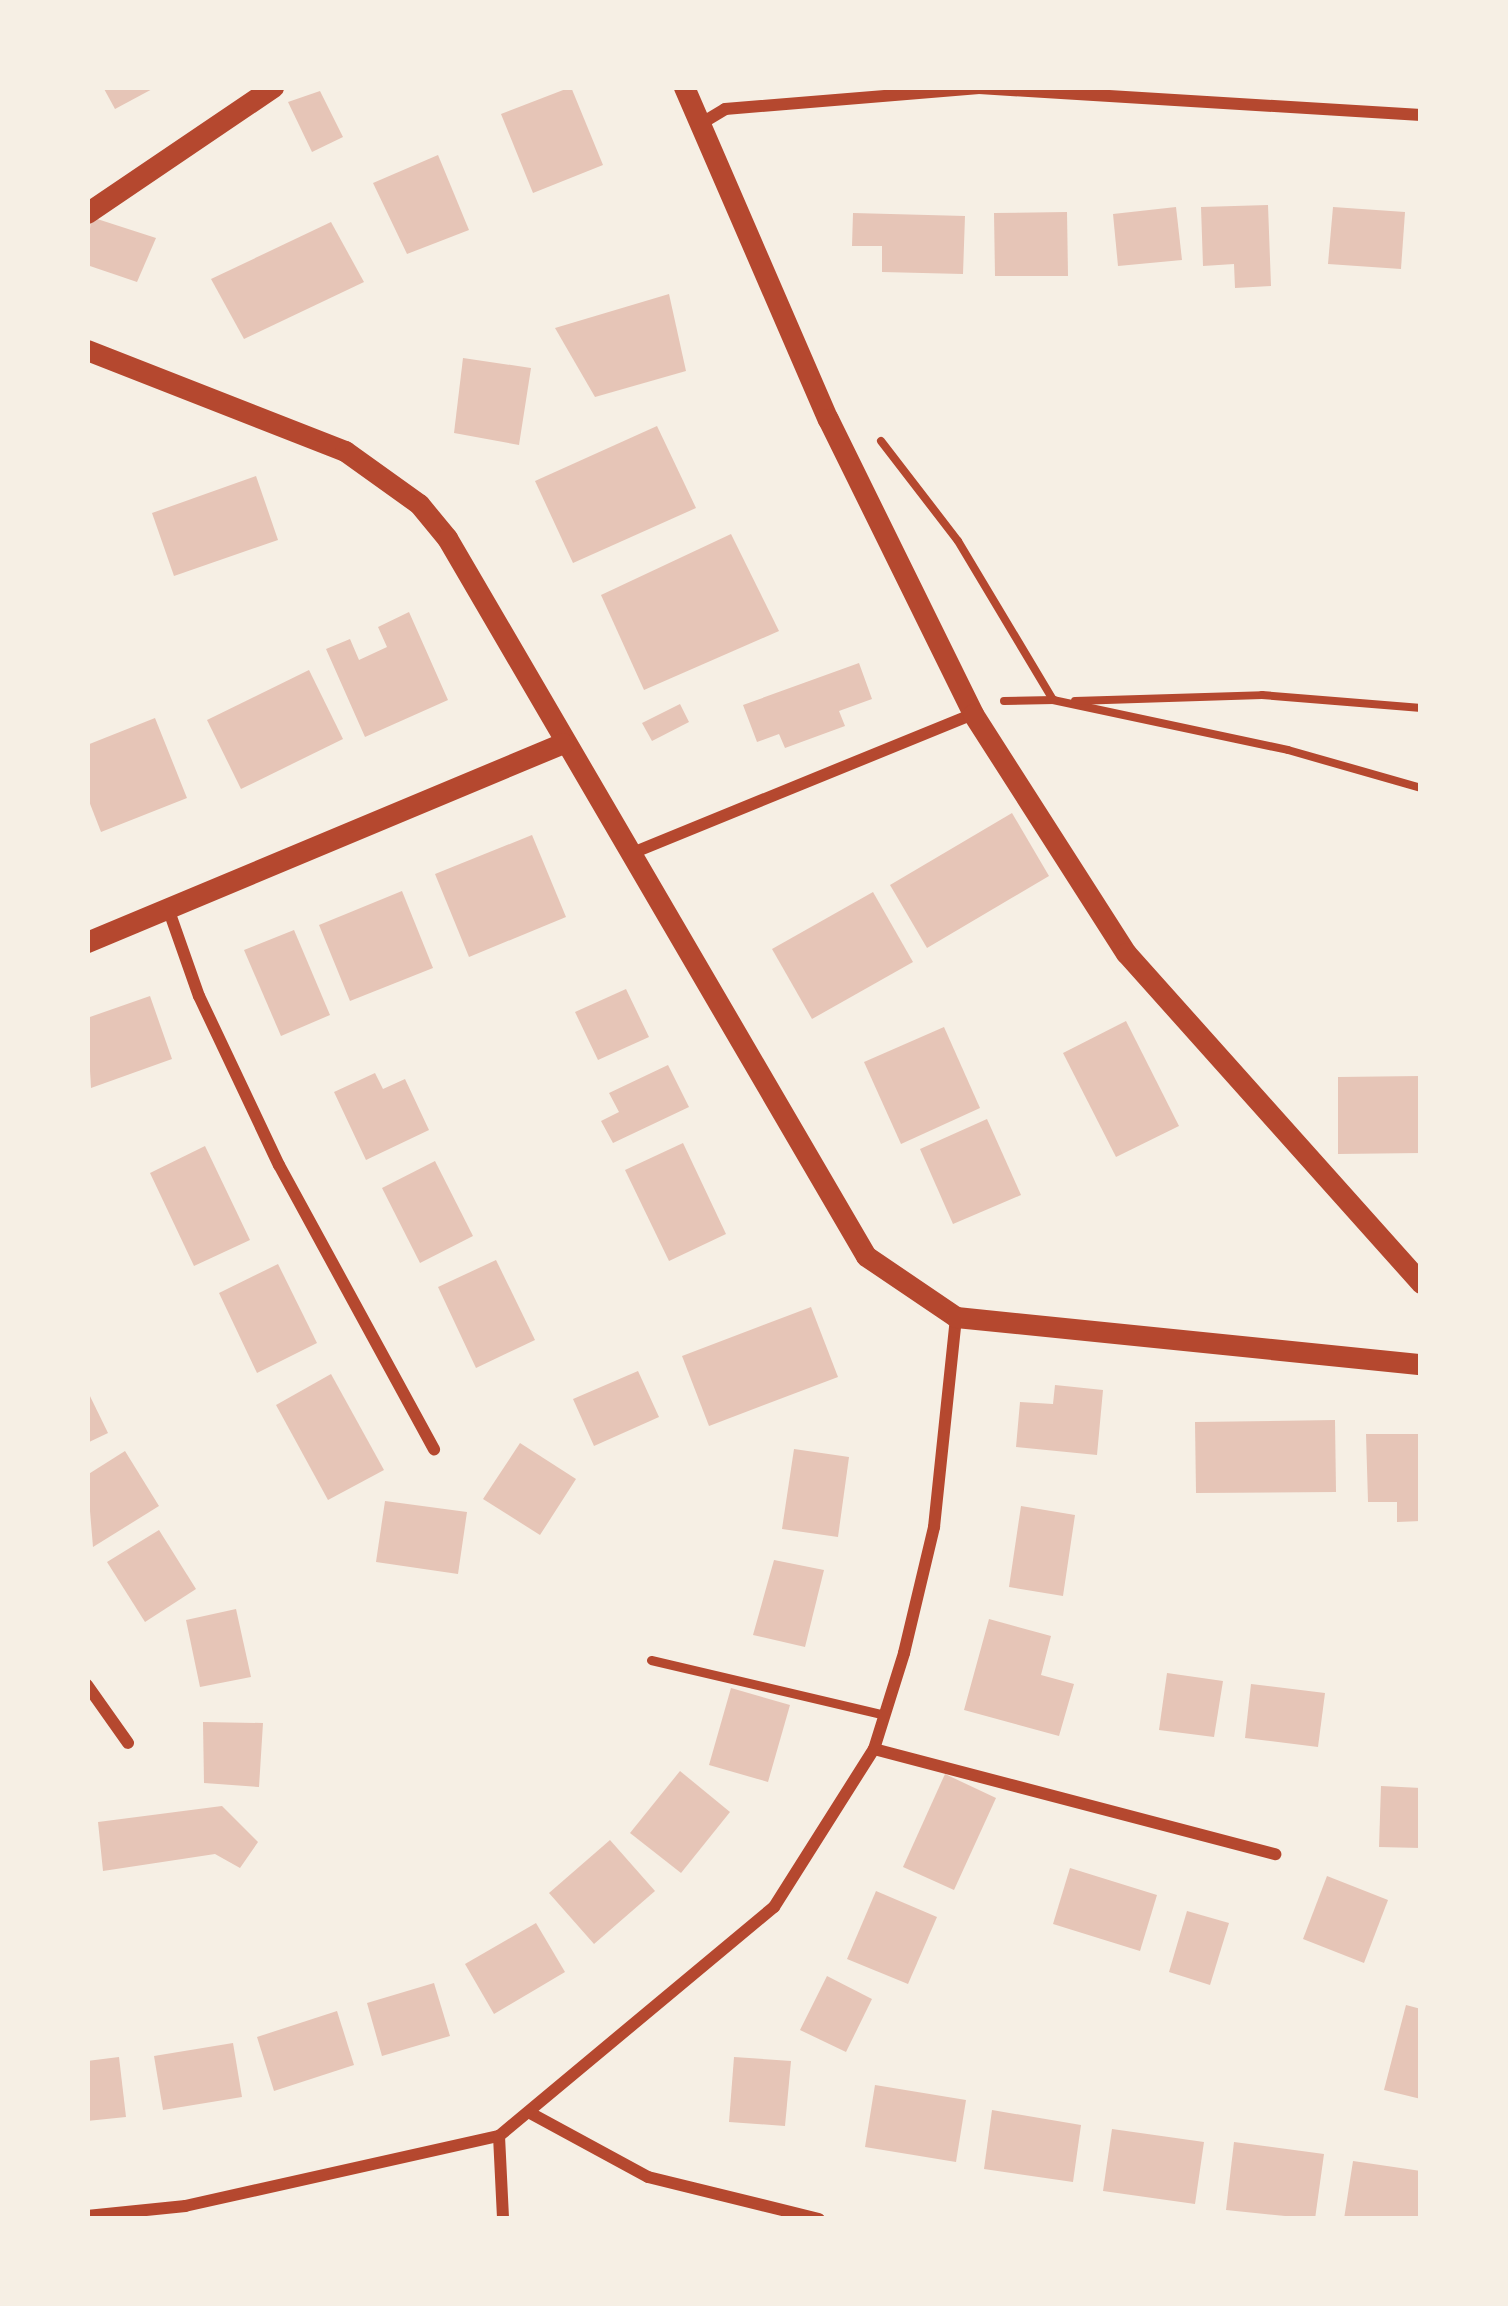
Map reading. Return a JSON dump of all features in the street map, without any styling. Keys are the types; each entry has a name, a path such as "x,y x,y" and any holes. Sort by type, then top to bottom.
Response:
{"street":[{"path":"87,213 273,87"},
{"path":"684,87 695,127 973,714 1126,953 1421,1282"},
{"path":"695,127 725,109 979,88 1421,115"},
{"path":"87,350 383,472 447,538 626,856 866,1256 956,1317 1421,1364"},
{"path":"626,856 973,714"},
{"path":"87,942 563,743"},
{"path":"169,911 199,996 279,1165 434,1449"},
{"path":"87,2216 185,2206 499,2136 532,2114 774,1907 874,1749 885,1715 934,1527 956,1317"},
{"path":"87,1685 128,1743"},
{"path":"874,1749 1275,1854"},
{"path":"532,2114 648,2177 819,2219"},
{"path":"499,2136 503,2219"}],"lane":[{"path":"651,1660 885,1715"}],"path":[{"path":"875,434 958,541 1053,700 1288,750 1421,788"},
{"path":"973,714 1009,699 1262,695 1421,708"}],"building":[{"path":"103,87 156,87 115,109"},
{"path":"571,87 603,165 533,193 501,114"},
{"path":"320,91 343,137 312,152 288,102"},
{"path":"438,155 469,230 407,254 373,183"},
{"path":"1268,205 1271,286 1235,288 1234,264 1203,266 1201,207"},
{"path":"1176,207 1182,260 1118,266 1113,214"},
{"path":"1333,207 1405,212 1401,269 1328,264"},
{"path":"1067,212 1068,276 995,276 994,213"},
{"path":"853,213 965,216 963,274 882,272 882,246 852,246"},
{"path":"91,217 156,238 137,282 87,265"},
{"path":"331,222 364,282 244,339 211,279"},
{"path":"669,294 686,371 595,397 555,328"},
{"path":"463,358 531,368 519,445 454,433"},
{"path":"657,426 696,508 573,563 535,481"},
{"path":"256,476 278,540 174,576 152,513"},
{"path":"731,534 779,631 644,690 601,595"},
{"path":"409,612 448,700 365,737 326,649 350,639 359,660 387,647 378,627"},
{"path":"859,663 872,699 839,711 845,726 785,748 779,734 757,742 743,705"},
{"path":"309,670 343,739 241,789 207,720"},
{"path":"680,704 689,722 652,741 642,723"},
{"path":"155,718 187,798 101,832 87,796 87,745"},
{"path":"1012,813 1049,876 927,948 890,885"},
{"path":"532,835 566,917 469,957 435,874"},
{"path":"402,891 433,968 350,1001 319,925"},
{"path":"873,892 913,962 812,1019 772,949"},
{"path":"294,930 330,1015 281,1036 244,950"},
{"path":"626,989 649,1037 598,1060 575,1012"},
{"path":"150,996 172,1059 91,1088 87,1018"},
{"path":"1126,1021 1179,1126 1116,1157 1063,1053"},
{"path":"944,1027 980,1108 901,1144 864,1062"},
{"path":"668,1065 689,1107 613,1143 601,1121 619,1112 609,1093"},
{"path":"375,1073 383,1089 405,1079 429,1130 366,1160 334,1092"},
{"path":"1421,1076 1421,1153 1338,1154 1338,1077"},
{"path":"987,1119 1021,1195 953,1224 920,1149"},
{"path":"683,1143 726,1234 669,1261 625,1170"},
{"path":"205,1146 250,1240 194,1266 150,1173"},
{"path":"435,1161 473,1236 420,1263 382,1188"},
{"path":"496,1260 535,1340 476,1368 438,1287"},
{"path":"278,1264 317,1343 257,1373 219,1293"},
{"path":"811,1307 838,1377 709,1426 682,1356"},
{"path":"638,1371 659,1417 594,1446 573,1399"},
{"path":"331,1374 384,1470 328,1500 276,1405"},
{"path":"1055,1385 1103,1390 1097,1455 1016,1447 1020,1402 1053,1404"},
{"path":"87,1390 108,1433 87,1443"},
{"path":"1335,1420 1336,1492 1196,1493 1195,1422"},
{"path":"1366,1434 1421,1434 1421,1521 1397,1522 1397,1502 1368,1502"},
{"path":"520,1443 576,1479 540,1535 483,1499"},
{"path":"794,1449 849,1457 838,1537 782,1529"},
{"path":"125,1451 159,1506 93,1547 87,1475"},
{"path":"385,1501 467,1512 458,1574 376,1562"},
{"path":"1021,1506 1075,1515 1063,1596 1009,1587"},
{"path":"159,1530 196,1589 145,1622 107,1562"},
{"path":"774,1560 824,1570 805,1647 753,1635"},
{"path":"236,1609 251,1677 200,1687 186,1620"},
{"path":"989,1619 1051,1636 1041,1675 1074,1684 1059,1736 964,1710"},
{"path":"1167,1673 1223,1681 1214,1737 1159,1730"},
{"path":"1251,1684 1325,1693 1318,1747 1245,1738"},
{"path":"731,1688 790,1705 768,1782 709,1765"},
{"path":"203,1722 263,1723 259,1787 204,1783"},
{"path":"680,1771 730,1812 681,1873 630,1833"},
{"path":"945,1774 996,1798 954,1890 903,1867"},
{"path":"1381,1786 1421,1788 1421,1848 1379,1847"},
{"path":"222,1806 258,1842 240,1868 215,1854 103,1871 98,1822"},
{"path":"610,1840 655,1891 594,1944 549,1893"},
{"path":"1070,1868 1157,1895 1140,1951 1053,1924"},
{"path":"1327,1876 1388,1900 1364,1963 1303,1939"},
{"path":"876,1891 937,1917 908,1984 847,1959"},
{"path":"1187,1911 1229,1923 1210,1985 1169,1972"},
{"path":"536,1923 565,1972 494,2014 465,1964"},
{"path":"827,1976 872,1999 846,2052 800,2030"},
{"path":"434,1983 450,2036 382,2056 367,2003"},
{"path":"1406,2005 1421,2009 1421,2099 1384,2090"},
{"path":"337,2011 354,2065 274,2091 257,2037"},
{"path":"233,2043 242,2097 163,2110 154,2056"},
{"path":"119,2057 126,2117 87,2121 87,2061"},
{"path":"734,2057 791,2061 785,2126 729,2122"},
{"path":"875,2085 966,2100 956,2162 865,2147"},
{"path":"992,2110 1081,2125 1073,2182 984,2169"},
{"path":"1112,2129 1204,2142 1195,2204 1103,2191"},
{"path":"1234,2142 1324,2154 1315,2219 1226,2210"},
{"path":"1353,2161 1421,2171 1421,2219 1344,2219"}]}
